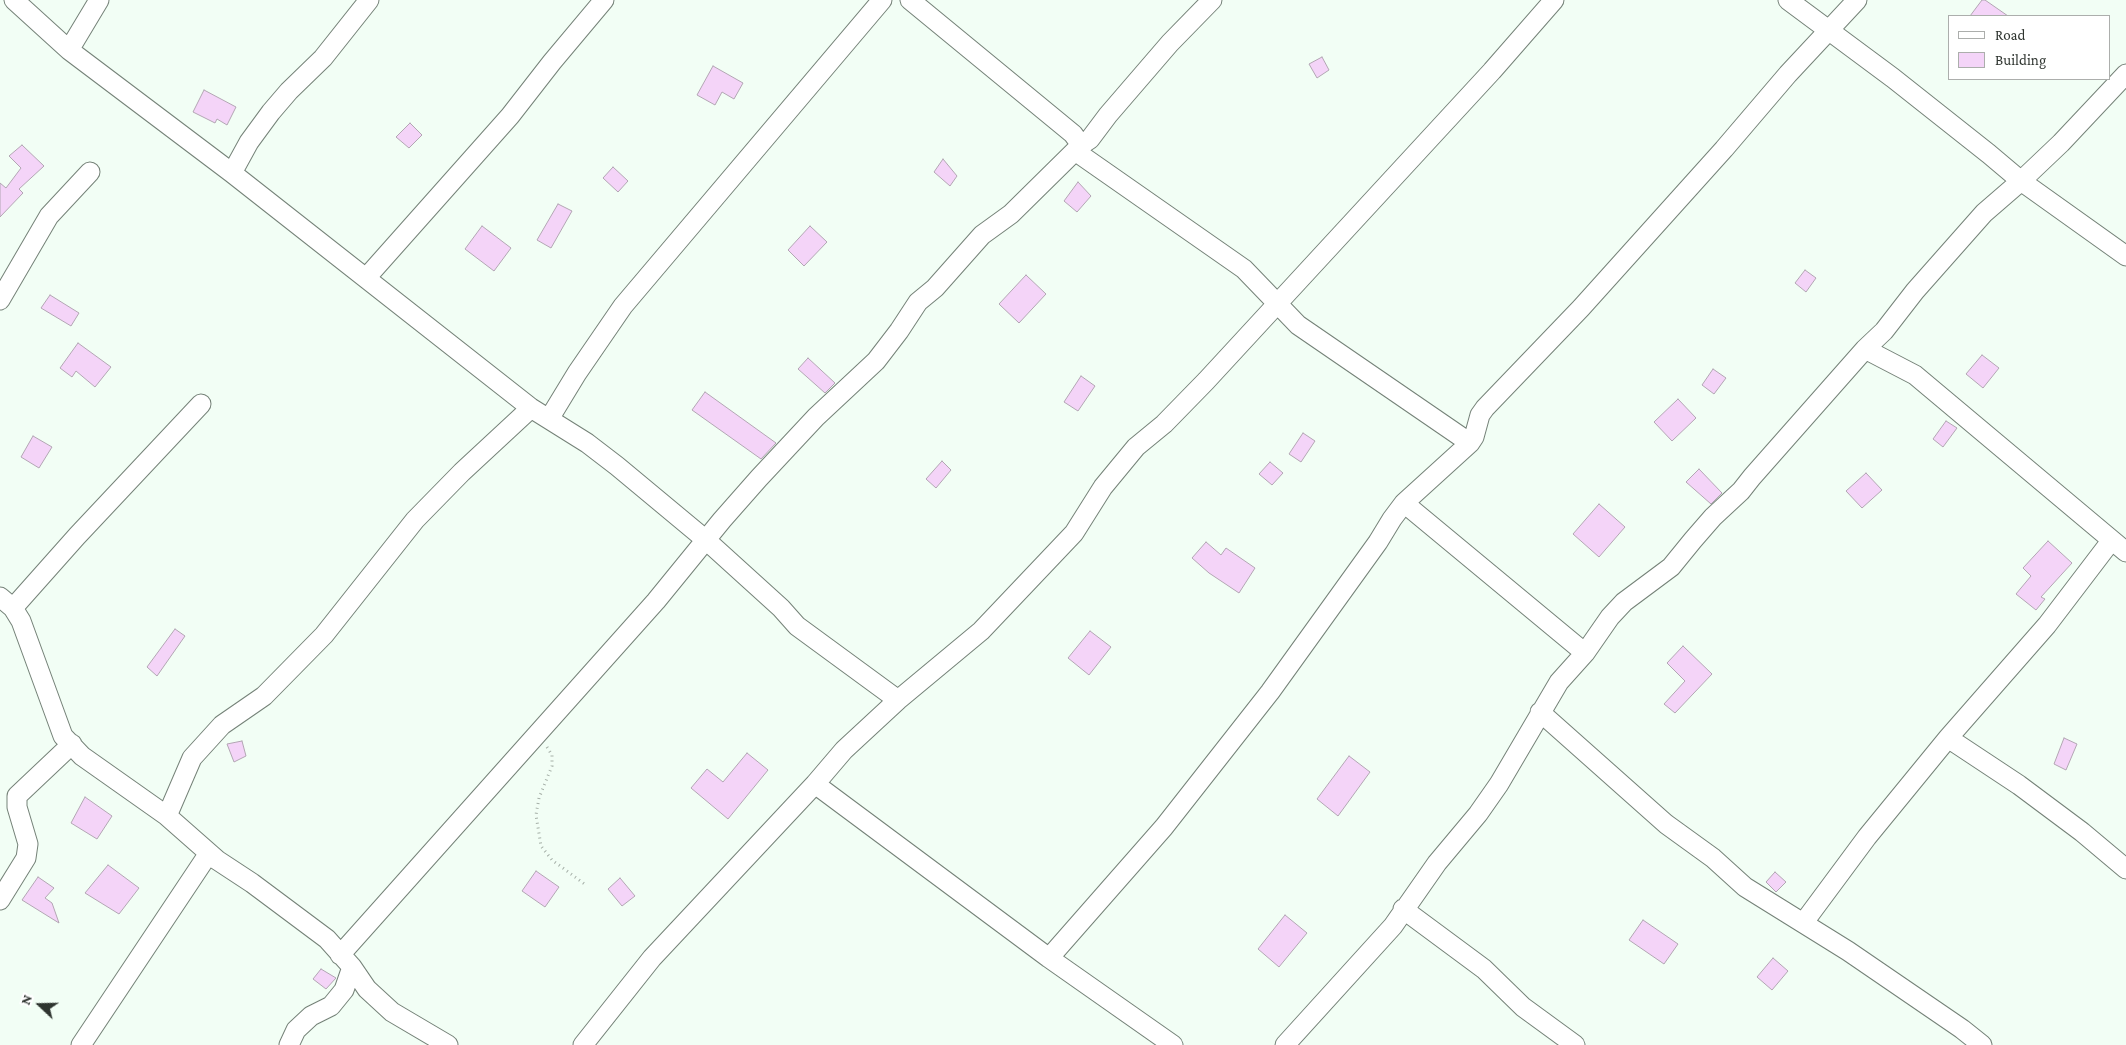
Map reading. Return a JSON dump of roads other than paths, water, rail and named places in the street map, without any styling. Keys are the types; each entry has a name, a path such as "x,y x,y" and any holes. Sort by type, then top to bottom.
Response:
{"street":[{"path":"14,0 69,50 232,173 531,408 587,443 618,466 706,540 781,608 797,626 898,700"},
{"path":"69,50 99,0"},
{"path":"232,173 249,142 271,112 289,91 323,58 368,0"},
{"path":"366,278 510,116 604,0"},
{"path":"549,418 577,373 624,306 882,0"},
{"path":"910,0 1073,134 1078,148 1244,269 1298,325 1470,443"},
{"path":"289,1045 296,1030 311,1016 331,1006 344,990 346,961 537,735 656,601 728,513 795,438 876,361 918,302 936,288 982,235 1011,214 1078,148 1090,139 1170,42 1212,0"},
{"path":"583,1045 652,958 815,784 844,750 898,700 981,631 1023,588 1074,533 1103,487 1136,447 1164,424 1206,381 1492,71 1554,0"},
{"path":"1788,0 1989,154 2021,181 2126,256"},
{"path":"1049,958 1164,828 1270,692 1404,503 1470,443 1474,437 1480,414 1485,408 1581,308 1718,156 1788,74 1857,0"},
{"path":"1285,1045 1393,926 1436,863 1486,804 1559,682 1570,667 1585,653 1619,607 1671,567 1700,532 1741,491 1752,476 1865,348 1884,331 1915,291 1984,213 2061,143 2126,74"},
{"path":"0,300 50,216 90,172"},
{"path":"1804,922 1867,837 1948,738 2047,625 2119,547 1914,375 1865,348"},
{"path":"201,404 77,536 7,603 21,621 64,736 82,756 167,816 209,853 320,934 346,961 367,990 392,1012 448,1045"},
{"path":"167,816 179,793 192,758 222,725 271,690 324,635 415,520 462,472 531,408"},
{"path":"1404,503 1585,653"},
{"path":"1540,712 1666,824 1713,858 1746,887 1804,922 1898,984 1982,1045"},
{"path":"1948,738 2020,785 2082,832 2126,869"},
{"path":"0,900 26,858 28,844 17,807 17,796 72,744"},
{"path":"815,784 1049,958 1173,1045"},
{"path":"81,1045 209,853"},
{"path":"1404,910 1484,969 1523,1007 1575,1045"}]}
